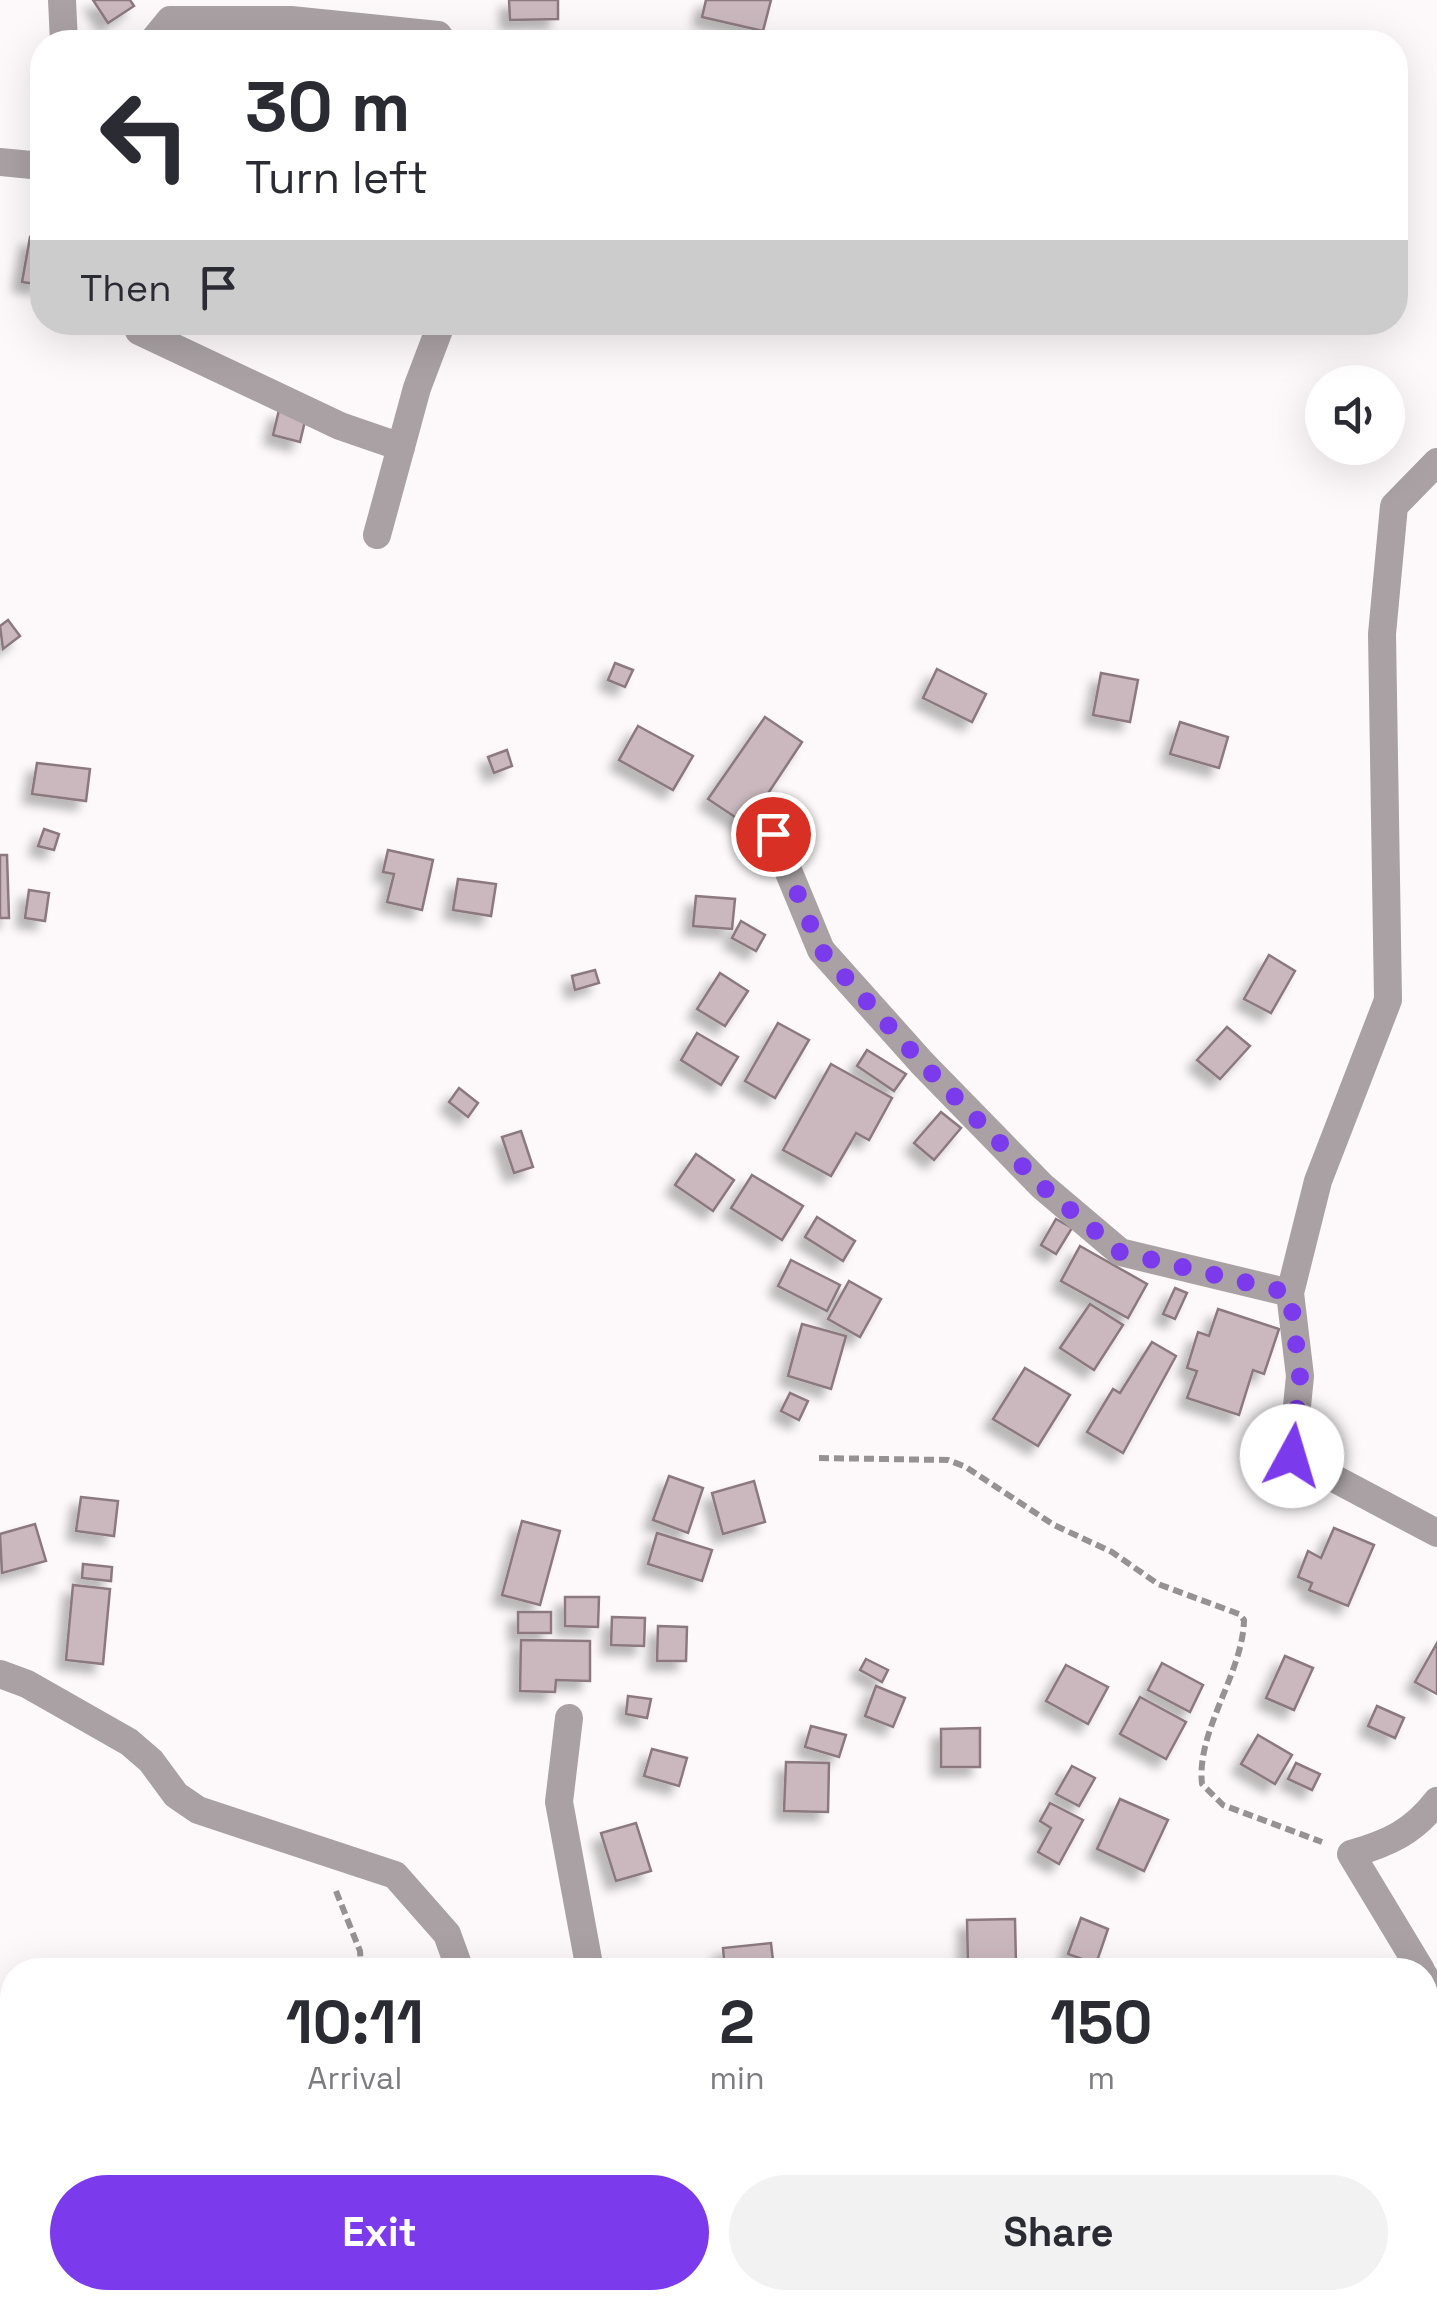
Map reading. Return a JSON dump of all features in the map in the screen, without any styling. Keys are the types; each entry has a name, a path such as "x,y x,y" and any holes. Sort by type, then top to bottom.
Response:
{"street":[{"path":"62,0 63,30"},
{"path":"162,30 170,20 291,20 383,30"},
{"path":"0,162 30,165"},
{"path":"147,335 340,426 402,447"},
{"path":"378,536 438,335"},
{"path":"1437,462 1394,506 1382,634 1388,1000 1318,1181 1290,1293 1300,1376 1292,1456 1437,1533"},
{"path":"773,834 821,950 922,1063 1042,1186 1120,1252 1290,1293"},
{"path":"0,1674 39,1691 129,1742 151,1761 176,1795 198,1810 395,1876 447,1934 456,1958"},
{"path":"569,1718 559,1802 588,1958"},
{"path":"1414,1958 1351,1854 1388,1843 1417,1826 1437,1801"}],"path":[{"path":"819,1458 948,1460 966,1467 1054,1524 1112,1552 1158,1584 1239,1614 1244,1620 1242,1642 1219,1704 1201,1777 1205,1792 1223,1805 1351,1854"},
{"path":"331,1886 340,1896 360,1958"}],"building":[{"path":"93,0 130,0 134,6 108,23"},
{"path":"509,0 558,0 558,19 510,20"},
{"path":"706,0 771,0 763,30 702,17"},
{"path":"30,237 30,283 22,282"},
{"path":"279,410 306,417 300,442 273,435"},
{"path":"8,620 20,636 3,649 0,626"},
{"path":"615,663 633,670 625,687 608,680"},
{"path":"937,669 986,694 972,722 923,698"},
{"path":"1101,673 1138,680 1130,722 1093,715"},
{"path":"765,717 802,742 747,825 708,799"},
{"path":"1180,722 1228,737 1219,768 1170,754"},
{"path":"638,726 693,756 673,790 619,760"},
{"path":"507,750 512,766 494,773 488,757"},
{"path":"37,763 90,769 86,801 32,794"},
{"path":"44,829 59,834 54,850 38,846"},
{"path":"388,850 433,860 422,910 387,902 394,874 383,872"},
{"path":"0,855 7,855 9,918 0,918"},
{"path":"458,879 496,884 491,916 453,910"},
{"path":"29,890 49,893 45,921 25,918"},
{"path":"696,896 735,899 732,929 693,926"},
{"path":"741,921 765,935 756,951 732,938"},
{"path":"1269,955 1295,971 1271,1013 1244,999"},
{"path":"595,970 599,983 575,990 572,976"},
{"path":"720,973 748,991 725,1026 697,1009"},
{"path":"778,1023 809,1040 775,1098 745,1081"},
{"path":"1227,1027 1250,1046 1220,1079 1197,1060"},
{"path":"697,1033 738,1057 721,1085 681,1060"},
{"path":"867,1050 906,1074 894,1091 857,1066"},
{"path":"831,1064 892,1098 869,1140 856,1133 831,1176 783,1150"},
{"path":"459,1088 478,1103 468,1117 449,1102"},
{"path":"941,1112 961,1128 934,1160 914,1143"},
{"path":"521,1131 533,1167 514,1173 502,1137"},
{"path":"696,1154 734,1180 713,1211 675,1185"},
{"path":"752,1175 803,1206 782,1240 731,1208"},
{"path":"817,1217 855,1241 843,1261 805,1237"},
{"path":"1056,1219 1072,1228 1056,1254 1041,1245"},
{"path":"1080,1246 1147,1284 1128,1318 1061,1281"},
{"path":"791,1260 840,1285 827,1311 778,1286"},
{"path":"849,1281 881,1299 860,1337 828,1319"},
{"path":"1175,1288 1187,1293 1175,1319 1163,1314"},
{"path":"1090,1304 1123,1325 1094,1370 1060,1348"},
{"path":"1218,1309 1279,1329 1264,1374 1253,1370 1239,1415 1187,1398 1197,1371 1187,1368 1198,1332 1209,1336"},
{"path":"802,1324 846,1336 831,1389 788,1376"},
{"path":"1152,1342 1176,1356 1123,1453 1087,1432 1113,1389 1120,1393"},
{"path":"1025,1368 1070,1395 1038,1446 993,1419"},
{"path":"790,1393 808,1401 799,1420 781,1411"},
{"path":"669,1476 703,1488 688,1533 653,1520"},
{"path":"754,1481 765,1522 723,1534 712,1493"},
{"path":"81,1497 118,1501 114,1536 76,1531"},
{"path":"522,1521 560,1531 540,1605 502,1595"},
{"path":"35,1524 46,1561 2,1573 0,1534"},
{"path":"1334,1528 1374,1545 1348,1606 1309,1590 1312,1583 1298,1577 1308,1551 1321,1558"},
{"path":"657,1533 712,1550 702,1581 648,1564"},
{"path":"83,1564 112,1567 111,1581 82,1578"},
{"path":"73,1585 110,1589 103,1664 66,1660"},
{"path":"565,1597 599,1597 598,1627 565,1626"},
{"path":"518,1612 551,1612 551,1633 518,1633"},
{"path":"612,1617 645,1618 644,1646 611,1645"},
{"path":"658,1626 687,1627 686,1661 657,1661"},
{"path":"521,1640 590,1641 590,1681 556,1680 555,1692 520,1691"},
{"path":"1437,1643 1437,1694 1415,1682"},
{"path":"1285,1656 1313,1668 1294,1710 1266,1698"},
{"path":"866,1659 888,1670 882,1682 860,1670"},
{"path":"1162,1663 1203,1685 1190,1712 1148,1690"},
{"path":"1066,1665 1108,1687 1088,1724 1046,1701"},
{"path":"876,1686 905,1698 893,1727 865,1716"},
{"path":"628,1696 651,1699 647,1718 626,1714"},
{"path":"1140,1697 1186,1722 1166,1759 1120,1734"},
{"path":"1377,1706 1404,1718 1395,1738 1368,1726"},
{"path":"811,1726 846,1735 839,1757 805,1747"},
{"path":"980,1728 980,1767 941,1767 941,1729"},
{"path":"1258,1735 1292,1755 1275,1784 1241,1764"},
{"path":"652,1749 687,1758 679,1786 644,1776"},
{"path":"786,1762 829,1763 828,1812 784,1811"},
{"path":"1296,1763 1320,1774 1312,1790 1288,1779"},
{"path":"1072,1766 1095,1778 1079,1806 1056,1794"},
{"path":"1120,1799 1168,1820 1144,1871 1097,1849"},
{"path":"1050,1803 1083,1820 1059,1864 1038,1852 1051,1828 1040,1821"},
{"path":"636,1823 651,1871 616,1881 601,1833"},
{"path":"1081,1918 1108,1929 1098,1958 1068,1954"},
{"path":"1015,1919 1016,1958 968,1958 967,1920"},
{"path":"771,1943 773,1958 724,1958 723,1948"}],"route":[{"path":"773,834 821,950 922,1063 1042,1186 1120,1252 1290,1293 1300,1376 1292,1456"}]}
